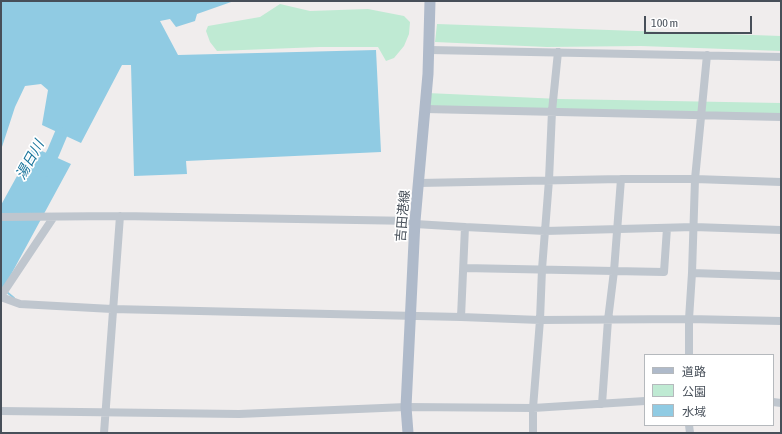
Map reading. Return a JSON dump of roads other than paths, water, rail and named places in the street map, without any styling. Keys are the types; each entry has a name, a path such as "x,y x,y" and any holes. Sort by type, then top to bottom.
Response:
{"main road":[{"name":"吉田港線","path":"408,433 406,407 415,222 426,109 430,50 430,1"}],"street":[{"path":"430,50 781,57"},
{"path":"532,433 549,180 552,111 558,52"},
{"path":"689,354 689,319 696,179 706,55"},
{"path":"426,109 781,117"},
{"path":"419,183 621,179 696,179 781,182"},
{"path":"602,404 621,179"},
{"path":"1,217 52,218 120,216 415,222 465,228 545,230 694,227 781,230"},
{"path":"104,433 120,216"},
{"path":"52,218 1,297 20,304 112,309 540,320 689,319 781,321"},
{"path":"461,317 465,228"},
{"path":"464,268 664,272 667,228"},
{"path":"692,274 781,276"},
{"path":"1,411 239,414 406,407 533,408 644,401"}],"water":[{"path":"1,1 234,1 197,14 195,21 176,27 170,19 160,21 178,55 376,50 381,152 186,161 187,174 134,176 131,65 122,65 81,143 42,125 48,90 41,84 25,86 15,107 1,150"},
{"path":"33,147 71,164 1,293 1,205"}],"waterway":[{"name":"湯日川","path":"43,171 61,134"},
{"path":"8,293 14,298"}]}
